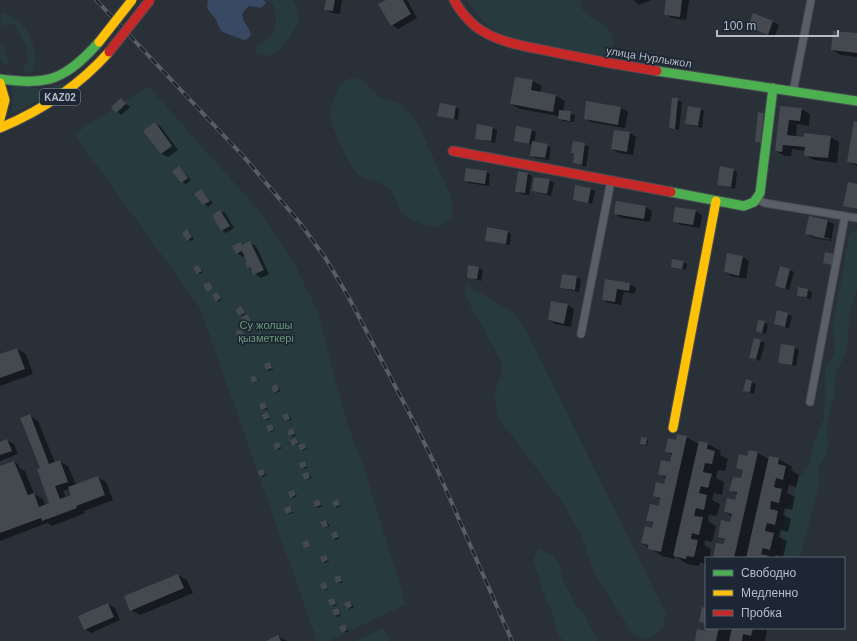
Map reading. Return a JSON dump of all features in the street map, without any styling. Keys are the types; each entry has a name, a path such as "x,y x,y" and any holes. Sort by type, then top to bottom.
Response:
{"main road":[{"name":"KAZ02","path":"0,79 32,83 56,78 79,64 99,42 132,0"},
{"name":"KAZ02","path":"0,128 30,115 65,94 90,74 150,0"},
{"name":"улица Нурлыжол","path":"454,0 458,8 475,26 497,38 514,44 613,64 857,101"},
{"path":"0,83 5,100 0,119"},
{"path":"453,152 744,206 756,200 760,193 773,88"},
{"path":"673,428 716,201"}],"street":[{"path":"793,92 811,0"},
{"path":"581,334 611,181"},
{"path":"756,200 765,203 857,218"},
{"path":"810,402 845,216"}],"green space":[{"path":"268,0 292,0 298,11 299,18 290,38 281,48 274,54 264,56 255,54 257,44 269,39 276,25 276,13 272,3"},
{"path":"467,0 581,0 581,7 585,13 610,31 613,37 613,45 610,51 606,54 596,56 521,41 491,28 481,19"},
{"path":"3,13 17,20 27,30 35,52 35,67 32,73 23,72 24,65 29,63 26,45 14,24 8,24 7,26 0,24"},
{"path":"0,45 4,45 5,54 9,59 6,66 0,59"},
{"path":"350,78 362,80 379,98 403,105 418,125 450,194 453,207 451,219 434,227 424,225 413,220 402,212 388,188 384,185 364,178 353,168 344,152 330,116 330,111 339,85"},
{"path":"74,80 55,92 8,116 12,108 13,100 9,84 44,89"},
{"name":"Су жолшы қызметкері","path":"148,86 263,215 296,267 318,312 346,420 364,468 406,604 329,641 317,641 200,308 74,134"},
{"path":"857,229 857,289 850,313 847,350 836,373 834,397 827,422 828,446 825,458 818,468 820,481 800,557 782,557 782,530 785,517 799,477 808,467 814,442 824,419 825,367 834,356 835,343 832,331 849,236"},
{"path":"466,285 513,312 526,330 666,614 663,626 656,635 644,639 632,633 597,578 587,554 584,541 565,506 499,419 494,394 503,369 499,357 464,294"},
{"path":"538,549 551,554 560,566 563,580 598,641 564,641 559,635 533,562"},
{"path":"383,628 390,641 356,641"}],"water":[{"path":"208,0 264,0 266,3 261,8 249,6 245,10 243,17 251,35 246,40 221,31 208,8"}],"building":[{"path":"326,0 335,0 333,11 324,10"},
{"path":"386,0 403,0 411,14 391,26 378,4"},
{"path":"666,0 682,0 680,17 664,15"},
{"path":"753,13 773,21 768,35 748,27"},
{"path":"833,31 857,33 857,53 831,50"},
{"path":"515,77 533,80 531,90 556,95 553,112 510,104"},
{"path":"121,98 126,104 116,113 111,107"},
{"path":"672,98 678,98 675,129 669,128"},
{"path":"586,101 621,107 618,125 584,119"},
{"path":"440,103 456,106 454,119 437,116"},
{"path":"688,106 701,108 698,126 685,124"},
{"path":"780,106 802,108 800,121 789,120 787,135 804,137 804,133 831,136 828,158 804,156 805,147 783,145 782,152 775,151"},
{"path":"559,110 571,111 570,121 558,119"},
{"path":"758,112 764,113 761,143 755,142"},
{"path":"854,121 857,122 857,164 847,162"},
{"path":"155,122 172,146 161,154 143,131"},
{"path":"477,124 493,127 491,141 475,139"},
{"path":"516,126 532,129 529,144 514,141"},
{"path":"614,130 630,132 627,152 611,149"},
{"path":"532,141 548,144 545,158 530,156"},
{"path":"573,141 585,143 582,165 573,163 574,153 571,153"},
{"path":"179,166 188,178 181,183 172,171"},
{"path":"720,166 734,169 731,187 717,185"},
{"path":"466,168 487,171 485,184 464,181"},
{"path":"518,171 528,173 525,193 515,192"},
{"path":"534,177 550,179 547,194 532,191"},
{"path":"848,182 857,184 857,209 843,206"},
{"path":"575,185 591,188 588,203 573,200"},
{"path":"201,189 210,201 203,205 194,194"},
{"path":"616,201 646,206 644,219 614,214"},
{"path":"675,207 696,210 693,225 673,222"},
{"path":"220,210 230,226 221,231 212,215"},
{"path":"809,216 828,220 824,238 805,234"},
{"path":"487,227 508,231 506,244 485,241"},
{"path":"187,229 192,237 187,241 182,233"},
{"path":"250,241 264,270 253,275 250,267 248,269 245,263 247,262 242,251 236,254 232,246 241,242 242,245"},
{"path":"825,252 834,254 832,265 823,263"},
{"path":"727,253 743,256 739,276 724,272"},
{"path":"672,259 684,261 682,269 671,267"},
{"path":"198,265 202,271 197,274 193,268"},
{"path":"468,265 479,267 477,279 467,278"},
{"path":"780,266 790,269 785,289 775,286"},
{"path":"562,274 577,276 575,290 560,288"},
{"path":"605,279 630,283 629,291 617,289 615,302 602,300"},
{"path":"209,282 213,288 207,292 203,285"},
{"path":"798,287 808,289 807,297 797,296"},
{"path":"217,292 221,298 216,302 212,295"},
{"path":"551,301 568,304 564,324 548,320"},
{"path":"241,306 245,313 239,316 235,310"},
{"path":"777,310 788,313 785,327 774,324"},
{"path":"247,314 251,321 245,324 241,318"},
{"path":"758,320 765,321 762,333 756,331"},
{"path":"241,329 245,335 239,338 235,332"},
{"path":"260,332 264,338 259,342 255,336"},
{"path":"754,338 761,340 756,359 749,358"},
{"path":"781,344 795,346 792,365 778,363"},
{"path":"17,348 25,369 0,378 0,354"},
{"path":"270,362 272,368 266,370 264,364"},
{"path":"255,375 258,381 252,383 250,377"},
{"path":"746,379 752,381 750,392 743,391"},
{"path":"277,384 279,390 274,393 271,387"},
{"path":"265,402 267,408 261,410 259,404"},
{"path":"267,412 270,418 264,420 262,415"},
{"path":"288,413 290,419 285,421 282,415"},
{"path":"30,414 49,464 60,460 68,482 55,486 60,499 71,495 68,487 98,476 105,495 76,506 77,508 42,521 41,518 0,533 0,466 14,461 28,495 34,493 39,507 49,503 37,469 40,468 20,418"},
{"path":"272,424 274,430 268,432 266,426"},
{"path":"293,428 295,434 289,436 287,431"},
{"path":"677,434 687,436 661,552 648,549 648,545 641,543 645,526 652,528 653,522 646,521 650,504 659,506 660,498 653,496 656,482 664,484 666,476 658,475 661,460 670,462 672,453 665,452 668,438 676,440"},
{"path":"641,437 647,438 646,445 640,444"},
{"path":"296,438 298,443 292,446 290,440"},
{"path":"7,439 12,451 0,455 0,442"},
{"path":"699,441 708,443 707,449 715,451 712,464 705,463 703,472 712,474 708,488 701,486 699,493 707,495 704,510 696,508 694,516 703,517 699,535 692,533 691,539 698,540 694,557 687,556 686,559 673,556"},
{"path":"279,442 281,447 275,450 273,444"},
{"path":"304,443 306,448 300,451 298,445"},
{"path":"749,450 758,452 734,557 713,557 716,543 723,544 725,539 718,537 721,520 730,522 732,514 724,512 727,498 735,500 737,492 729,491 733,477 741,478 743,470 736,468 739,454 747,456"},
{"path":"769,456 779,458 778,464 786,466 783,480 776,478 774,487 782,489 779,503 771,501 770,509 778,511 775,525 767,523 765,531 774,533 770,550 763,548 761,554 769,556 746,557"},
{"path":"305,461 307,466 301,469 299,463"},
{"path":"263,469 265,474 260,477 257,471"},
{"path":"308,472 310,478 305,480 302,474"},
{"path":"294,490 296,495 290,498 288,492"},
{"path":"319,499 321,505 315,507 313,502"},
{"path":"338,499 340,505 334,507 332,502"},
{"path":"290,506 292,512 286,514 284,508"},
{"path":"326,520 328,526 323,528 320,522"},
{"path":"336,531 339,537 333,539 331,534"},
{"path":"308,540 310,546 304,548 302,542"},
{"path":"326,555 328,560 322,563 320,557"},
{"path":"178,574 184,588 130,611 124,596"},
{"path":"340,575 342,581 336,583 334,577"},
{"path":"325,582 328,588 322,590 320,584"},
{"path":"334,598 336,604 330,606 328,600"},
{"path":"350,601 352,606 347,609 344,603"},
{"path":"108,603 114,617 84,630 78,616"},
{"path":"702,607 705,608 705,623 699,622"},
{"path":"338,608 340,614 334,616 332,610"},
{"path":"345,624 347,630 342,633 339,627"},
{"path":"697,629 705,631 706,629 719,629 716,641 695,641"},
{"path":"732,629 753,629 751,636 743,634 742,641 729,641"},
{"path":"278,635 281,641 266,641"}],"railway":[{"path":"96,0 244,157 300,223 326,259 348,296 437,469 512,641"}],"traffic: fast":[{"path":"0,79 32,81 56,77 66,72 76,64 99,42"},
{"path":"657,71 857,101"},
{"path":"671,192 744,206 754,202 760,193 773,88"}],"traffic: slow":[{"path":"99,42 132,0"},
{"path":"0,128 31,113 72,87 109,52"},
{"path":"0,83 5,100 0,119"},
{"path":"673,428 716,201"}],"traffic: jam":[{"path":"109,52 150,0"},
{"path":"454,0 463,14 475,26 504,41 526,47 657,71"},
{"path":"453,151 671,192"}]}
